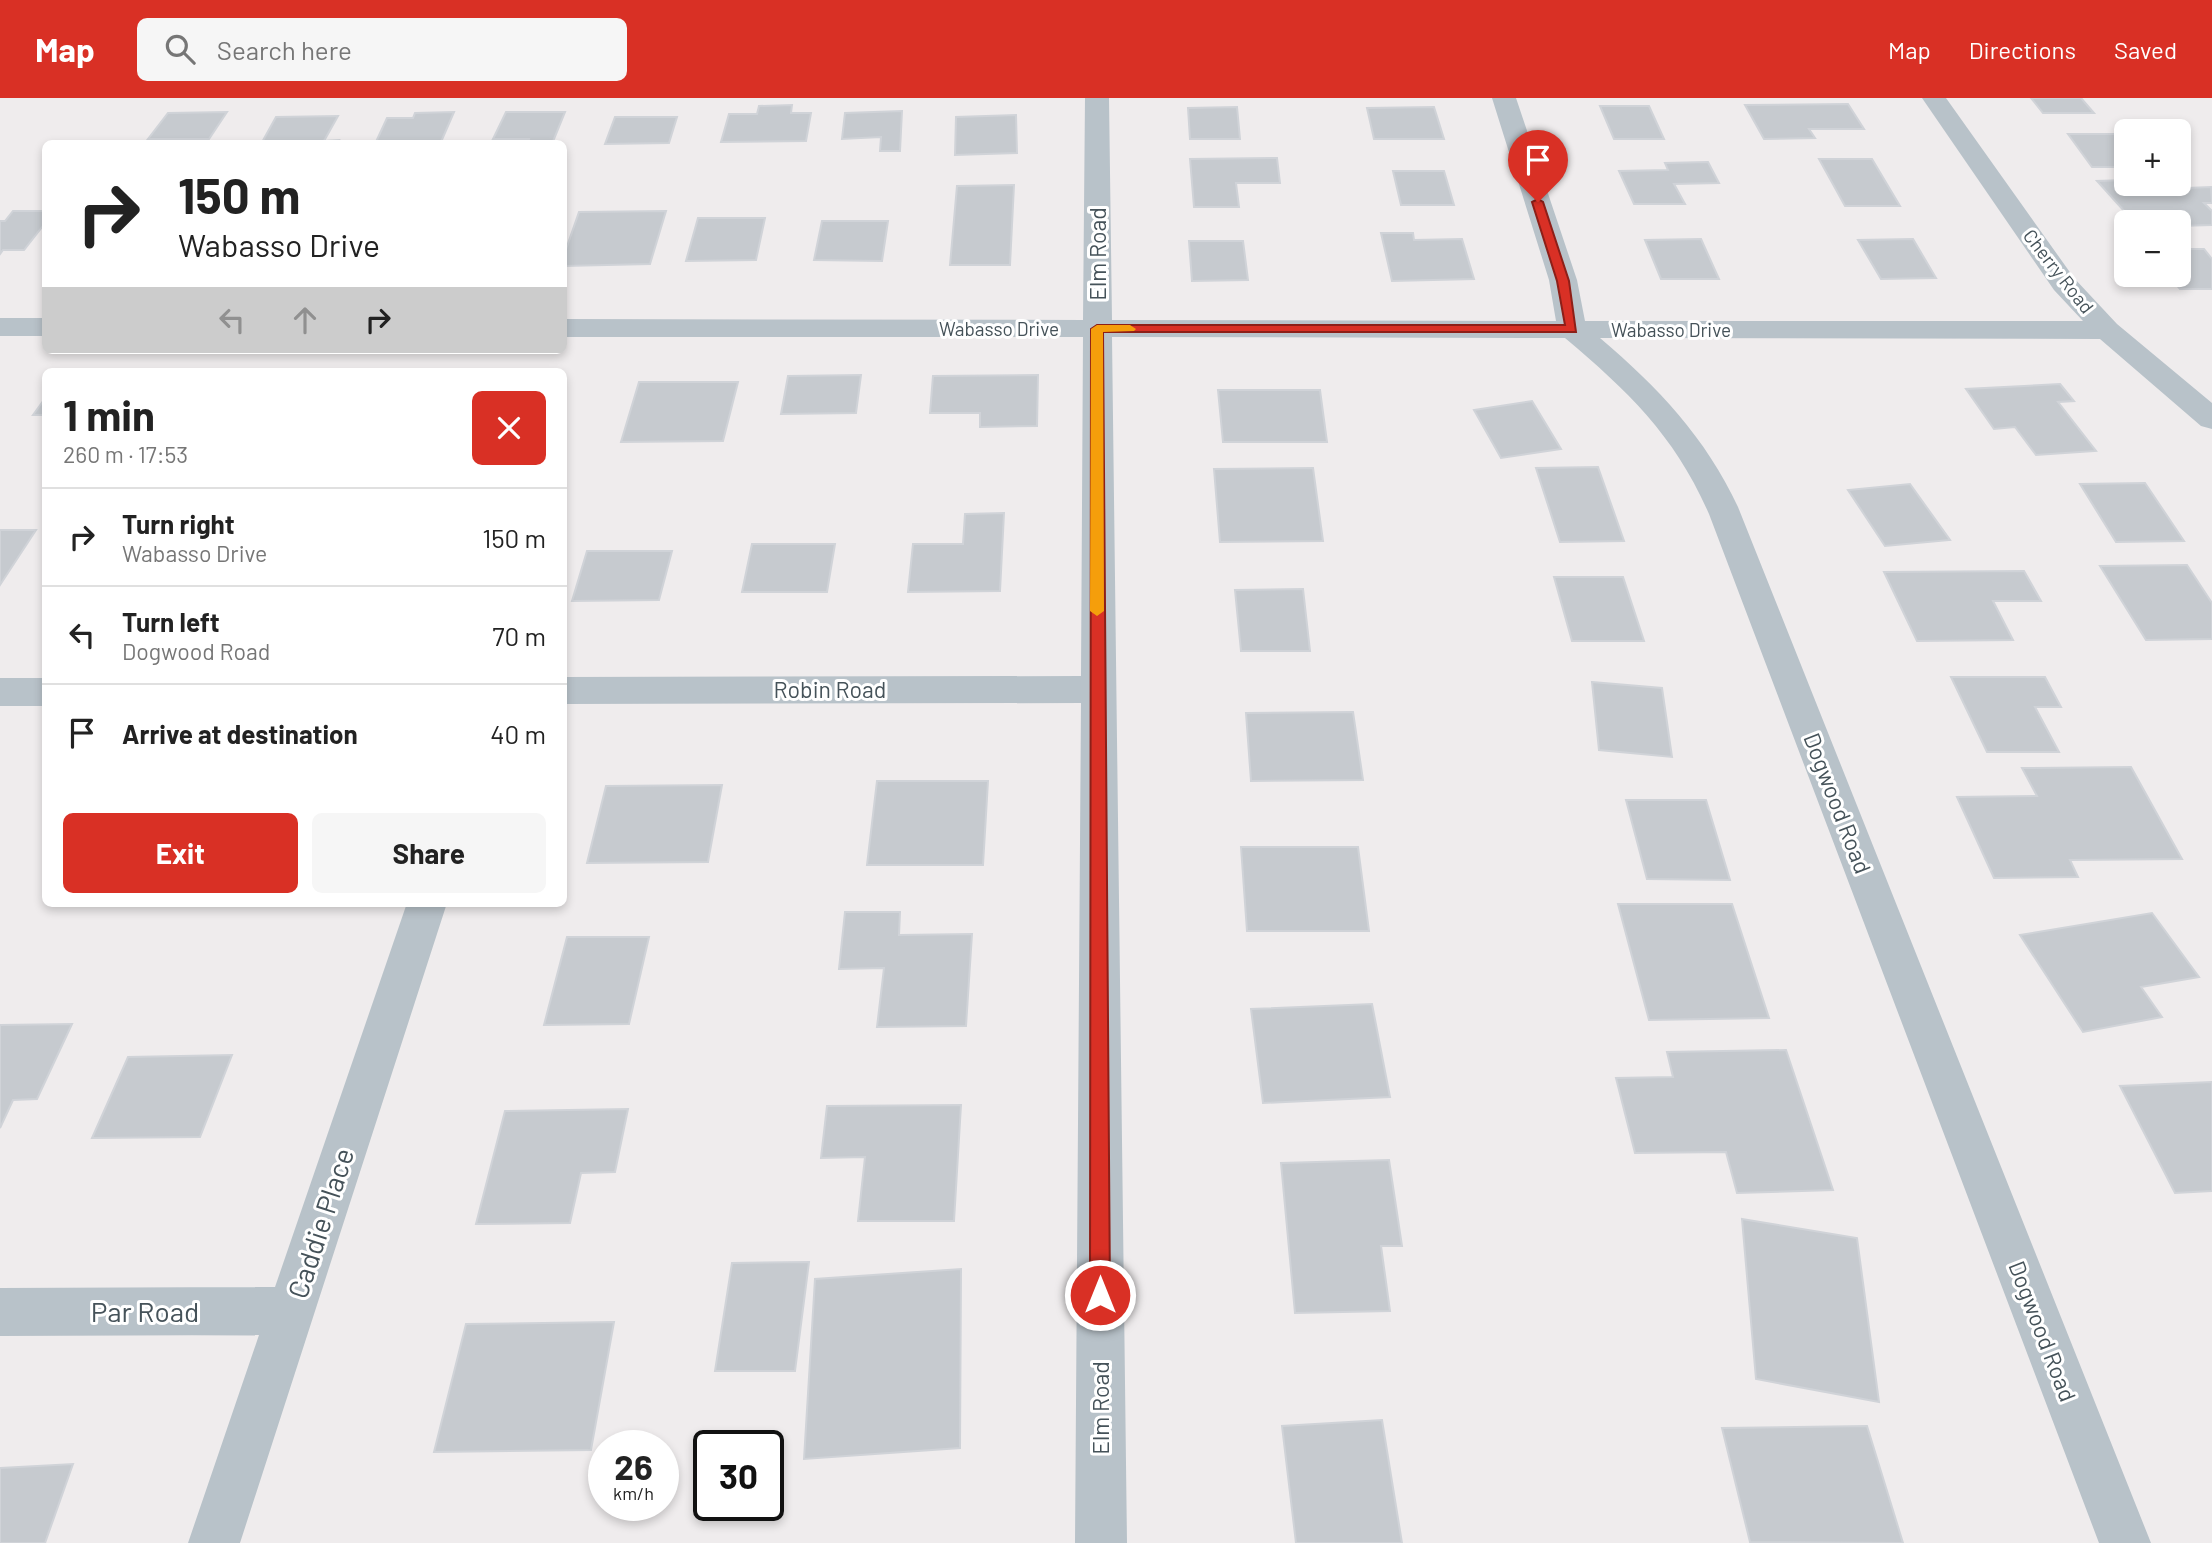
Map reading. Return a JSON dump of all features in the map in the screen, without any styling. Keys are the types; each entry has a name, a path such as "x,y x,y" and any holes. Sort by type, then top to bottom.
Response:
{"street":[{"name":"Elm Road","path":"1097,98 1101,1543"},
{"path":"1504,98 1563,281 1572,329"},
{"name":"Cherry Road","path":"1934,98 2064,284 2107,330 2212,419"},
{"path":"0,327 42,327"},
{"name":"Wabasso Drive","path":"567,328 2107,330"},
{"name":"Dogwood Road","path":"1572,329 1621,369 1663,413 1699,461 1726,514 2125,1543"},
{"name":"Robin Road","path":"567,690 1097,688"},
{"path":"0,692 42,692"},
{"name":"Caddie Place","path":"214,1543 425,907"},
{"name":"Par Road","path":"0,1312 291,1311"}],"building":[{"path":"2031,98 2081,98 2094,113 2043,113"},
{"path":"1848,104 1864,129 1809,129 1815,138 1764,139 1745,105"},
{"path":"792,105 791,113 811,113 806,141 721,142 729,114 757,114 759,106"},
{"path":"1600,106 1649,106 1664,139 1614,139"},
{"path":"1237,107 1240,139 1190,139 1188,108"},
{"path":"1434,107 1444,139 1374,139 1367,108"},
{"path":"902,111 900,151 880,151 881,137 842,139 845,113"},
{"path":"227,112 209,139 148,139 168,113"},
{"path":"454,112 442,140 377,140 387,118 413,118 415,113"},
{"path":"506,112 565,112 554,140 493,139"},
{"path":"1016,115 1017,153 955,155 956,117"},
{"path":"338,116 325,140 263,140 276,117"},
{"path":"615,117 677,117 669,143 605,144"},
{"path":"2068,134 2114,134 2114,167 2092,167"},
{"path":"1277,158 1280,183 1236,183 1239,207 1194,207 1190,159"},
{"path":"1819,159 1872,159 1900,206 1845,206"},
{"path":"1708,162 1719,183 1674,184 1685,204 1634,204 1619,171 1668,170 1665,163"},
{"path":"1393,171 1444,171 1454,205 1401,205"},
{"path":"2114,180 2114,196 2191,196 2191,188 2211,187 2212,203 2204,203 2212,211 2212,225 2191,226 2191,210 2123,210 2097,181"},
{"path":"1014,185 1010,265 950,265 957,186"},
{"path":"13,211 42,211 42,227 24,250 3,250 0,254 0,221 5,221"},
{"path":"666,211 650,264 567,266 567,246 579,212"},
{"path":"698,218 765,218 756,260 686,261"},
{"path":"822,221 888,221 882,261 814,260"},
{"path":"1381,233 1413,233 1414,240 1462,239 1474,279 1392,281"},
{"path":"1701,239 1719,279 1661,279 1645,240"},
{"path":"1913,239 1936,278 1881,279 1858,240"},
{"path":"1189,241 1243,241 1248,280 1192,281"},
{"path":"2191,249 2204,249 2212,259 2212,289 2178,287 2191,287"},
{"path":"861,375 856,413 781,414 788,376"},
{"path":"1038,375 1037,426 980,427 980,413 930,413 933,376"},
{"path":"639,382 738,382 723,441 621,442"},
{"path":"2060,384 2074,401 2058,402 2096,451 2036,455 2015,427 1994,429 1966,389"},
{"path":"1218,390 1320,390 1327,442 1223,442"},
{"path":"1532,401 1561,449 1501,458 1474,410"},
{"path":"42,403 42,415 33,415"},
{"path":"1598,467 1624,541 1560,542 1536,468"},
{"path":"1313,468 1323,541 1220,542 1214,469"},
{"path":"2145,483 2184,541 2116,542 2080,484"},
{"path":"1910,484 1950,540 1885,546 1848,490"},
{"path":"1004,513 1000,591 908,592 913,544 963,544 965,514"},
{"path":"0,530 36,530 0,585"},
{"path":"752,544 835,544 827,592 742,592"},
{"path":"587,551 672,551 659,600 572,601"},
{"path":"2187,565 2212,603 2212,639 2146,640 2100,566"},
{"path":"2024,571 2041,601 1993,601 2013,640 1917,641 1884,572"},
{"path":"1554,577 1623,577 1644,641 1572,641"},
{"path":"1303,589 1310,651 1241,651 1235,590"},
{"path":"1951,677 2045,677 2061,707 2035,707 2059,752 1987,752"},
{"path":"1592,682 1662,688 1672,757 1599,750"},
{"path":"1353,712 1363,780 1251,781 1246,713"},
{"path":"2131,767 2182,859 2070,860 2078,877 1994,878 1957,797 2037,796 2022,768"},
{"path":"877,781 988,781 983,865 867,865"},
{"path":"722,785 708,862 587,863 606,786"},
{"path":"1626,800 1706,800 1730,880 1647,879"},
{"path":"1241,847 1358,847 1369,931 1247,931"},
{"path":"1618,904 1732,904 1769,1018 1649,1020"},
{"path":"845,912 900,912 899,935 972,934 966,1026 877,1027 884,968 839,969"},
{"path":"2152,913 2199,977 2141,987 2162,1017 2083,1032 2020,935"},
{"path":"567,937 649,937 629,1024 544,1025"},
{"path":"1372,1004 1390,1097 1263,1103 1251,1009"},
{"path":"72,1024 37,1099 13,1100 0,1128 0,1025"},
{"path":"1786,1050 1833,1190 1737,1193 1726,1152 1635,1153 1616,1078 1673,1077 1667,1052"},
{"path":"232,1055 200,1137 92,1138 128,1057"},
{"path":"2212,1082 2212,1191 2175,1193 2120,1086"},
{"path":"961,1105 954,1221 858,1221 865,1157 821,1158 827,1106"},
{"path":"628,1109 615,1172 581,1173 570,1223 476,1224 505,1111"},
{"path":"1389,1160 1402,1246 1381,1246 1390,1311 1295,1313 1281,1163"},
{"path":"1742,1219 1857,1238 1879,1402 1756,1379"},
{"path":"809,1262 795,1371 715,1371 732,1263"},
{"path":"961,1269 960,1448 804,1459 815,1279"},
{"path":"614,1322 595,1430 588,1430 588,1450 434,1452 466,1324"},
{"path":"1382,1420 1402,1543 1296,1543 1282,1426"},
{"path":"1867,1426 1903,1543 1750,1542 1722,1428"},
{"path":"73,1464 45,1543 0,1543 0,1468"}],"slow traffic":[{"path":"1097,611 1097,329 1130,329"}],"route":[{"path":"1100,1295 1097,329 1572,329 1563,281 1538,202"}]}
